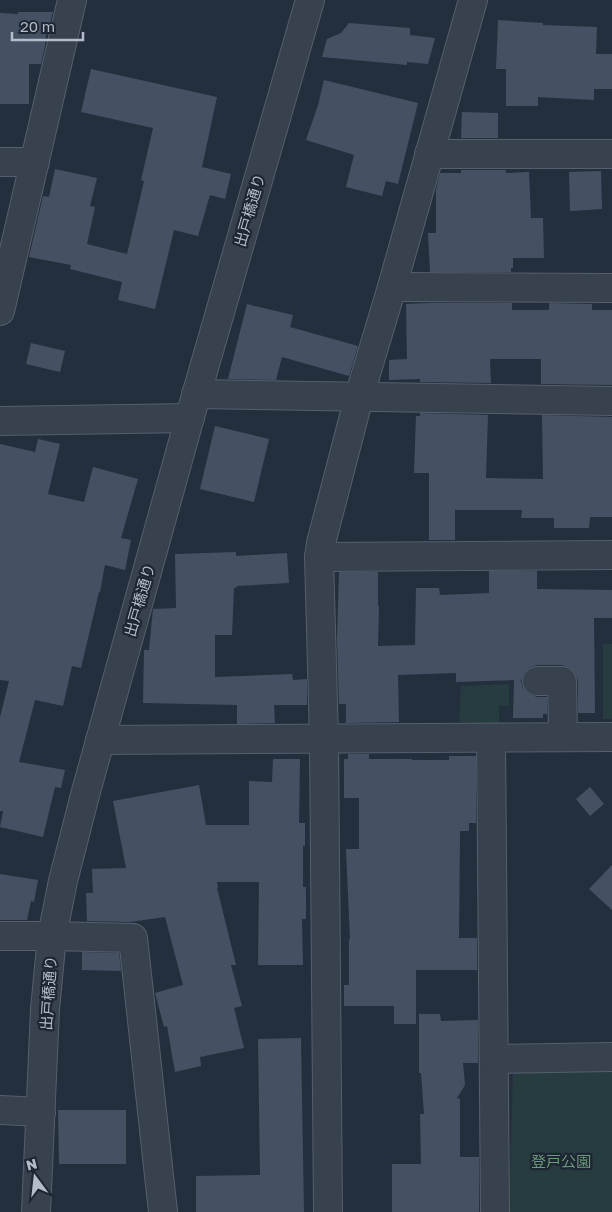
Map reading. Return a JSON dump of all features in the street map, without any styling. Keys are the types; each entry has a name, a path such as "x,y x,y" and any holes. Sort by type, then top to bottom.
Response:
{"street":[{"path":"0,311 72,0"},
{"name":"出戸橋通り","path":"36,1212 45,1009 52,936 63,881 100,740 193,406 310,0"},
{"path":"328,1212 324,739 318,556 359,397 473,0"},
{"path":"429,154 612,154"},
{"path":"0,162 35,162"},
{"path":"392,287 612,288"},
{"path":"0,421 193,406 359,397 612,401"},
{"path":"318,556 612,555"},
{"path":"537,681 562,681 563,737"},
{"path":"100,740 612,737"},
{"path":"490,738 495,1212"},
{"path":"0,936 132,938 163,1212"},
{"path":"494,1059 612,1056"},
{"path":"0,1110 41,1112"}],"green space":[{"path":"603,644 612,644 612,719 603,719"},
{"path":"509,684 509,706 499,706 499,724 459,722 461,686"},
{"name":"登戸公園","path":"612,1068 612,1212 509,1212 513,1071"}],"building":[{"path":"18,12 53,12 48,34 46,34 41,64 29,64 29,104 0,104 0,13 18,14"},
{"path":"498,20 543,23 543,25 597,27 596,54 612,54 612,89 594,89 594,100 538,97 538,106 506,106 506,69 496,69"},
{"path":"349,23 410,28 410,35 435,38 428,64 407,62 407,65 322,57 327,39 341,33"},
{"path":"91,69 217,97 202,167 231,174 225,199 210,195 198,236 174,230 155,309 118,300 122,282 70,269 71,265 29,257 43,196 49,197 55,169 97,178 90,206 95,207 87,244 127,254 144,181 141,180 153,128 81,112"},
{"path":"324,80 418,103 398,184 386,181 382,196 346,187 354,155 306,140"},
{"path":"462,112 498,113 498,138 461,138"},
{"path":"461,170 506,170 506,173 529,172 531,218 543,218 544,258 513,258 511,272 430,272 428,233 436,233 436,190 440,173 461,173"},
{"path":"601,171 602,209 570,211 569,172"},
{"path":"512,303 512,310 549,310 549,303 592,304 592,310 612,310 612,385 541,384 541,359 490,359 491,383 420,382 420,379 389,380 389,360 407,359 406,304"},
{"path":"247,304 293,315 290,327 358,346 349,376 282,357 276,380 228,379"},
{"path":"31,343 65,351 60,372 26,364"},
{"path":"420,413 488,415 486,478 543,479 542,415 612,417 612,517 590,517 589,528 554,528 554,518 521,518 522,510 455,510 455,540 429,540 429,473 414,473 416,416 420,416"},
{"path":"215,426 269,439 254,502 200,489"},
{"path":"38,439 60,444 48,494 84,502 93,467 138,479 121,538 131,540 125,570 105,565 81,668 72,666 63,706 35,700 19,762 65,770 61,788 55,787 43,837 0,827 3,811 0,811 0,717 9,681 0,680 0,444 35,452"},
{"path":"236,552 236,556 287,553 289,583 237,586 234,588 232,635 215,635 215,677 292,674 293,680 307,679 307,705 274,705 275,723 237,724 237,705 143,703 144,650 149,650 153,609 176,608 175,554"},
{"path":"489,571 537,571 537,589 612,590 612,618 594,618 595,713 578,713 578,680 570,668 562,665 537,665 530,667 524,673 521,681 523,688 529,694 537,697 547,697 547,714 543,714 543,718 513,718 514,680 456,682 456,673 398,675 399,722 346,723 346,704 339,704 337,638 339,572 378,572 378,646 415,645 416,588 439,588 440,595 489,593"},
{"path":"348,754 369,754 369,759 412,760 449,760 449,756 476,756 476,823 469,823 469,831 460,831 459,938 477,938 477,970 416,970 416,1024 394,1024 394,1006 344,1006 344,985 349,985 350,939 346,849 359,849 359,798 344,798 344,759 348,759"},
{"path":"273,759 300,759 299,823 305,823 303,887 306,887 306,919 302,919 303,965 258,965 259,882 217,882 236,965 231,965 242,1006 234,1008 244,1048 200,1057 201,1066 175,1072 167,1026 164,1027 155,993 183,985 165,917 130,922 87,921 86,893 93,893 92,869 126,868 113,801 199,785 206,825 249,825 249,781 272,782"},
{"path":"590,787 604,804 590,816 576,799"},
{"path":"612,865 612,910 589,889"},
{"path":"0,874 38,880 34,902 31,901 27,920 0,920"},
{"path":"82,952 119,953 121,971 82,970"},
{"path":"419,1014 440,1014 441,1021 478,1020 478,1063 463,1063 465,1085 457,1098 460,1099 460,1157 479,1157 479,1212 392,1212 392,1164 421,1164 420,1114 424,1114 421,1073 419,1073"},
{"path":"301,1038 304,1212 196,1212 196,1176 260,1175 258,1039"},
{"path":"58,1110 126,1110 126,1164 59,1164"}]}
